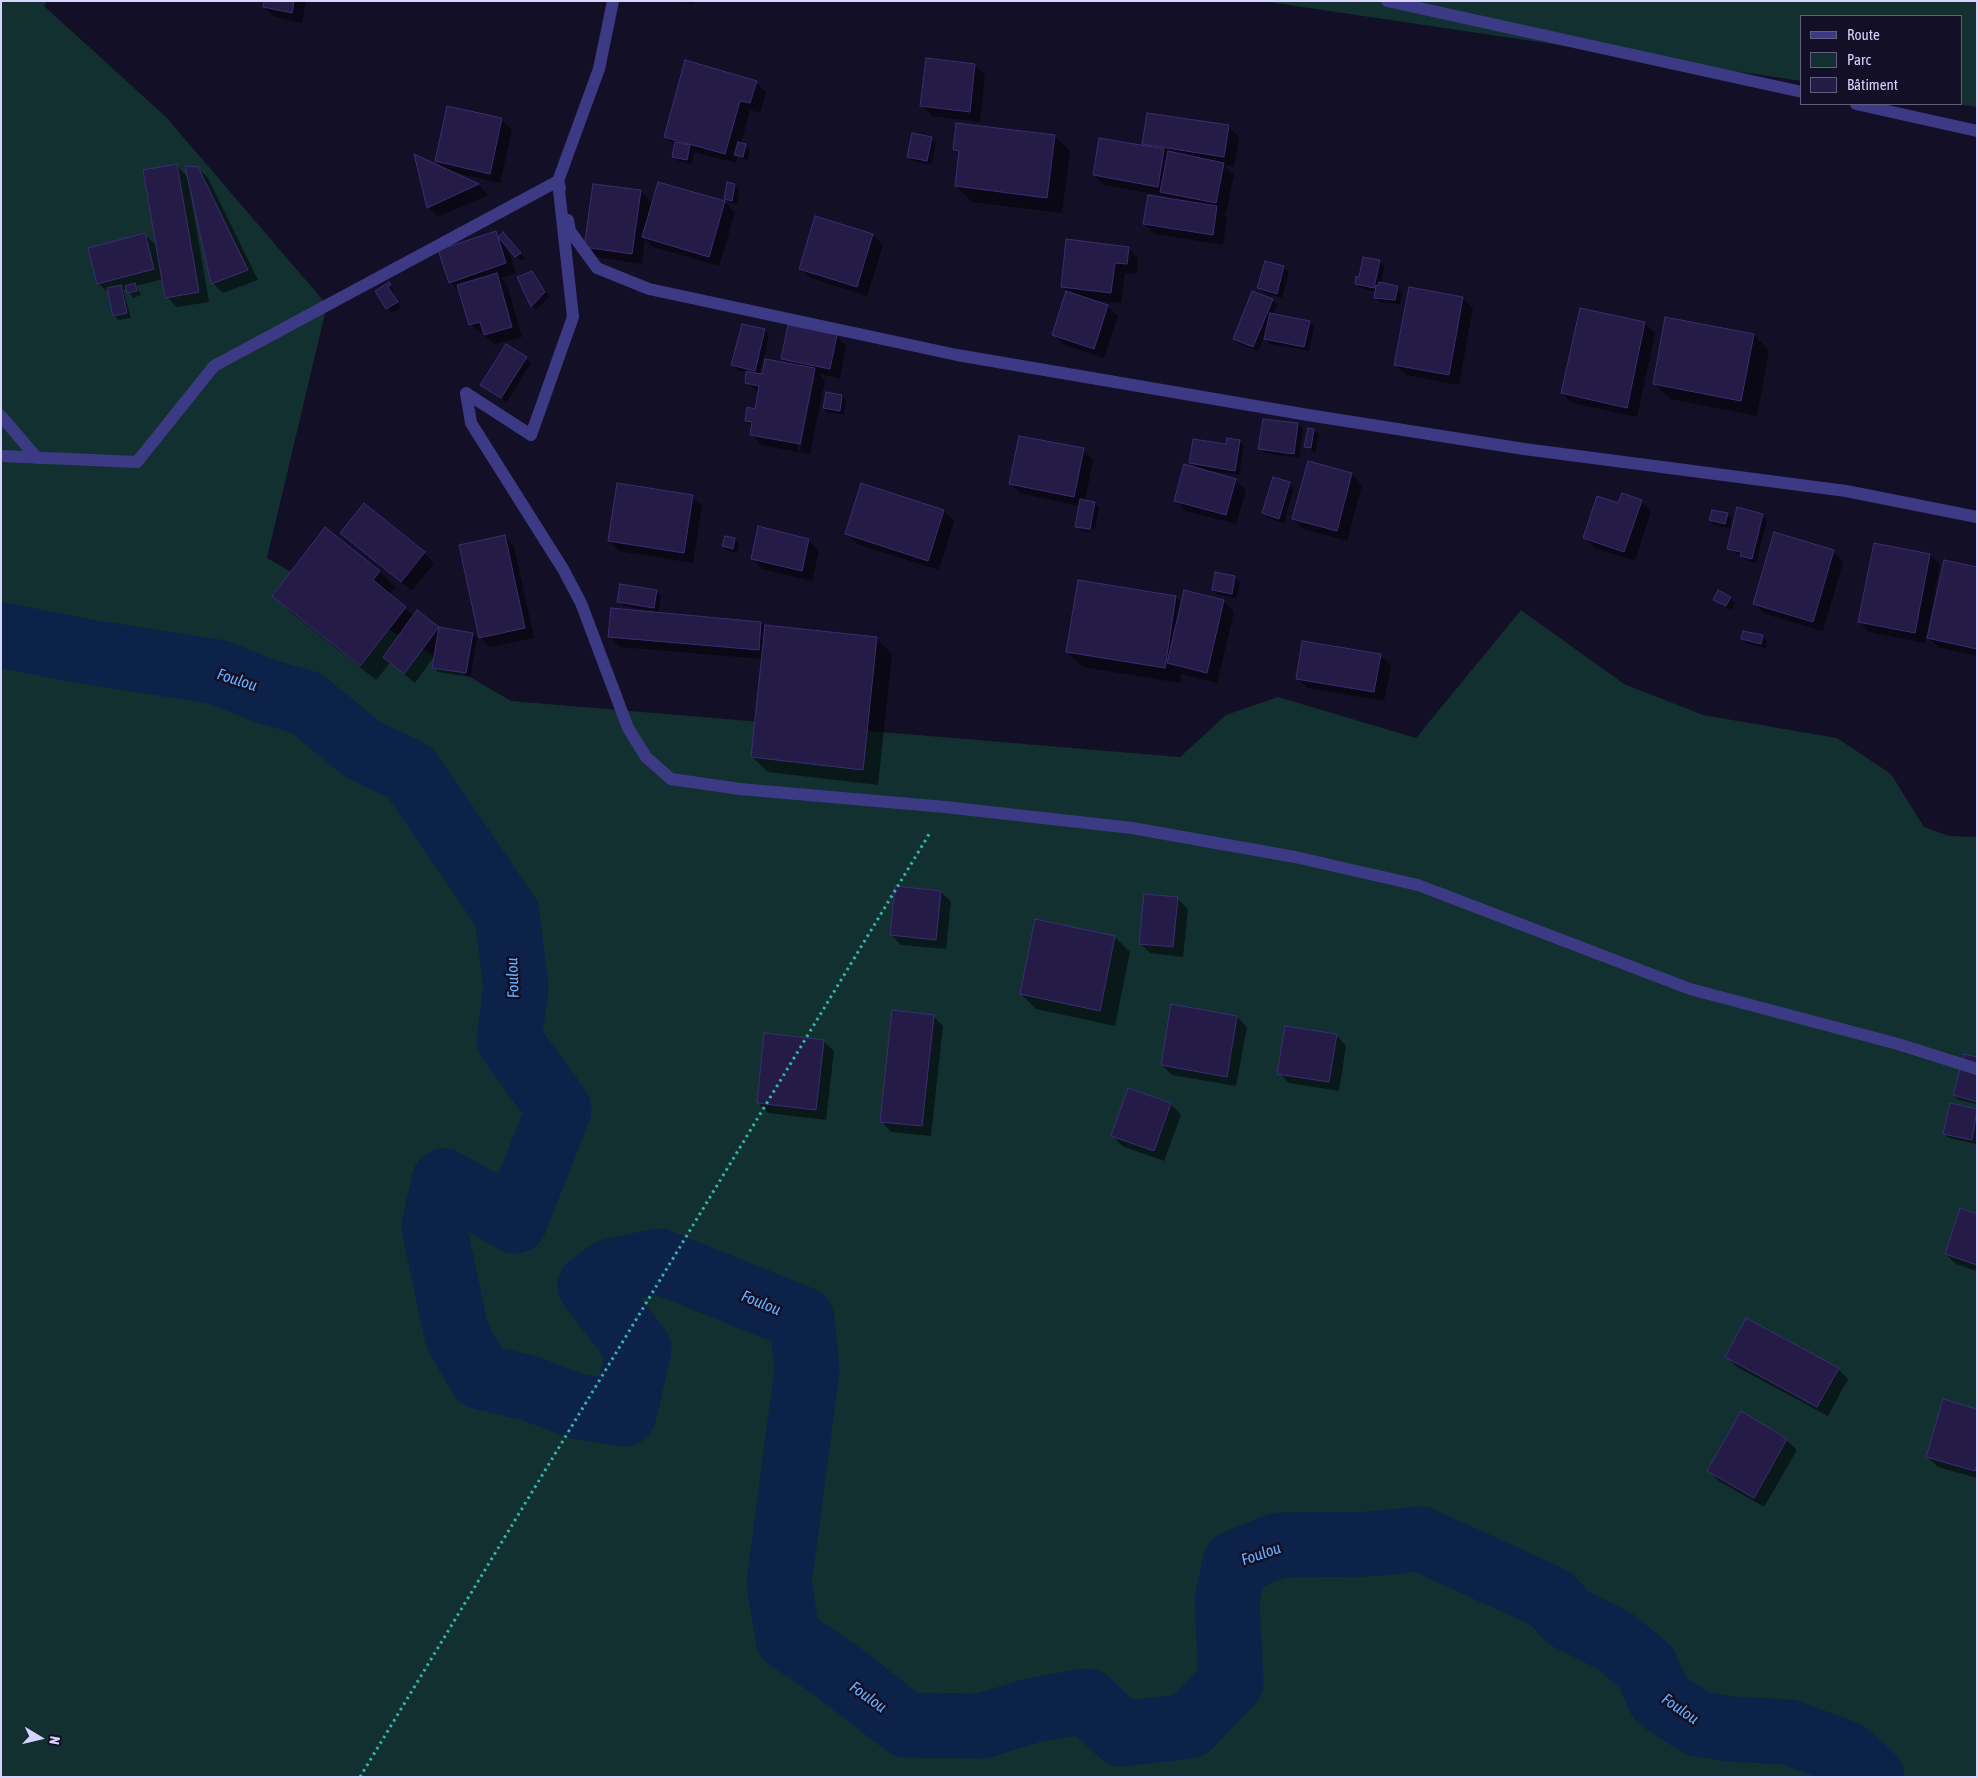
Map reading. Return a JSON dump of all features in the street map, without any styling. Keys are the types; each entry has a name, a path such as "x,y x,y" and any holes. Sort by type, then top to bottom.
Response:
{"street":[{"path":"613,1 598,69 558,181 573,317 531,435 466,394 471,423 563,569 581,603 628,728 646,757 672,779 740,789 945,807 1132,828 1295,857 1418,885 1690,989 1898,1044 1977,1069"},
{"path":"1387,1 1800,92"},
{"path":"1861,105 1977,130"},
{"path":"1,456 137,462 214,366 558,181"},
{"path":"558,181 570,231 597,268 649,289 957,355 1279,410 1524,449 1846,491 1977,517"},
{"path":"1,416 37,458"}],"path":[{"path":"360,1777 945,807"}],"green space":[{"path":"1,1 47,1 44,6 166,117 327,305 267,558 511,701 1180,757 1226,715 1278,697 1416,738 1521,610 1624,684 1703,715 1837,738 1891,774 1924,827 1949,836 1977,837 1977,1777 1,1777"},
{"path":"1262,1 1977,1 1977,107 1963,105 1963,15 1800,15 1800,81"}],"building":[{"path":"264,1 294,1 292,13 263,7"},
{"path":"926,58 975,64 970,112 920,106"},
{"path":"685,60 757,81 750,103 740,101 725,154 664,137"},
{"path":"447,106 502,118 490,174 435,161"},
{"path":"1147,113 1229,125 1224,157 1142,144"},
{"path":"956,123 1055,135 1047,198 955,186 959,151 953,150"},
{"path":"912,133 932,137 927,161 907,157"},
{"path":"1099,138 1164,149 1158,187 1093,175"},
{"path":"675,142 690,145 687,160 672,157"},
{"path":"738,142 746,144 743,157 734,155"},
{"path":"1168,151 1224,163 1216,203 1160,192"},
{"path":"414,154 479,184 427,208"},
{"path":"177,164 199,292 165,298 143,170"},
{"path":"185,166 198,167 248,270 211,284"},
{"path":"658,182 725,201 709,257 642,237"},
{"path":"727,182 735,184 732,201 724,199"},
{"path":"593,184 641,190 632,254 584,247"},
{"path":"1148,195 1217,206 1213,235 1143,224"},
{"path":"815,216 873,234 857,287 799,269"},
{"path":"496,231 506,263 449,283 438,250"},
{"path":"503,232 521,253 515,257 498,237"},
{"path":"145,233 154,269 97,284 88,248"},
{"path":"1066,239 1129,247 1127,264 1115,263 1111,293 1061,287"},
{"path":"1363,257 1380,260 1374,288 1355,284 1356,276 1359,277"},
{"path":"1265,261 1284,266 1277,294 1257,288"},
{"path":"532,271 545,292 531,307 517,277"},
{"path":"497,273 512,327 484,335 480,322 469,325 457,285"},
{"path":"389,282 391,285 388,287 398,302 386,309 375,291"},
{"path":"1379,282 1398,286 1395,300 1374,298 1376,285 1378,286"},
{"path":"135,283 137,291 127,293 125,286"},
{"path":"121,285 127,313 113,316 107,288"},
{"path":"1409,287 1463,297 1449,375 1394,365"},
{"path":"1066,291 1108,305 1094,349 1052,335"},
{"path":"1252,291 1273,299 1253,347 1233,339"},
{"path":"1580,308 1645,322 1627,408 1561,393"},
{"path":"1270,313 1310,321 1304,347 1264,339"},
{"path":"1665,317 1754,334 1741,401 1653,384"},
{"path":"742,324 765,329 755,371 731,365"},
{"path":"788,325 837,335 830,369 781,359"},
{"path":"506,344 527,357 501,398 480,385"},
{"path":"765,359 815,368 800,444 750,435 752,422 745,421 747,407 755,409 759,386 745,383 746,371 762,374"},
{"path":"826,392 842,395 840,411 823,408"},
{"path":"1263,419 1298,423 1294,454 1258,449"},
{"path":"1308,428 1314,429 1311,448 1304,447"},
{"path":"1019,436 1084,448 1074,497 1009,484"},
{"path":"1227,438 1240,440 1235,471 1189,463 1193,439 1226,444"},
{"path":"1308,461 1352,473 1337,531 1292,519"},
{"path":"1184,464 1236,479 1226,515 1174,501"},
{"path":"1273,477 1290,482 1279,519 1262,513"},
{"path":"617,483 693,495 684,553 608,541"},
{"path":"861,483 944,510 928,561 845,534"},
{"path":"1622,493 1642,500 1624,552 1583,538 1597,496 1618,503"},
{"path":"1080,499 1095,502 1090,529 1075,527"},
{"path":"364,503 425,552 401,582 340,533"},
{"path":"1737,507 1763,514 1752,559 1740,556 1741,552 1727,549"},
{"path":"1712,510 1728,513 1725,524 1709,520"},
{"path":"758,526 809,539 802,571 751,559"},
{"path":"325,527 380,571 373,580 406,607 360,666 272,596"},
{"path":"1774,532 1834,550 1813,622 1753,604"},
{"path":"505,535 525,628 479,638 459,545"},
{"path":"725,536 735,538 733,549 722,546"},
{"path":"1874,543 1930,554 1915,633 1858,622"},
{"path":"1944,560 1977,567 1977,649 1927,638"},
{"path":"1215,572 1235,576 1232,594 1212,590"},
{"path":"1078,580 1176,596 1165,668 1066,652"},
{"path":"620,584 657,590 654,608 617,602"},
{"path":"1184,590 1224,600 1207,673 1167,663"},
{"path":"1718,590 1731,597 1726,606 1713,600"},
{"path":"611,608 761,622 759,650 608,637"},
{"path":"417,610 439,627 404,674 383,657"},
{"path":"765,625 877,637 863,770 751,757"},
{"path":"439,627 473,633 466,673 432,668"},
{"path":"1743,631 1763,635 1761,644 1741,639"},
{"path":"1302,641 1381,654 1374,692 1296,679"},
{"path":"895,886 941,891 936,940 890,935"},
{"path":"1144,894 1178,897 1173,947 1139,944"},
{"path":"1035,919 1115,936 1100,1011 1020,994"},
{"path":"1171,1004 1237,1016 1227,1077 1161,1065"},
{"path":"892,1010 934,1015 922,1126 880,1122"},
{"path":"1285,1026 1337,1034 1329,1082 1277,1074"},
{"path":"764,1033 824,1040 816,1110 757,1103"},
{"path":"1964,1054 1977,1057 1977,1102 1953,1095"},
{"path":"1128,1088 1171,1103 1154,1151 1111,1136"},
{"path":"1950,1103 1977,1109 1972,1140 1943,1134"},
{"path":"1960,1208 1977,1214 1977,1265 1945,1254"},
{"path":"1746,1318 1839,1368 1817,1407 1725,1357"},
{"path":"1943,1399 1977,1409 1977,1464 1975,1471 1926,1457"},
{"path":"1741,1411 1787,1439 1754,1498 1707,1471"}],"waterway":[{"name":"Foulou","path":"1,635 83,651 217,672 265,691 306,703 362,749 410,772 507,914 516,987 509,1040 559,1109 515,1221 444,1181 434,1227 457,1336 481,1377 529,1388 576,1406 624,1414 639,1349 590,1286 611,1271 659,1261 802,1319 807,1370 779,1583 788,1638 834,1669 906,1725 982,1726 1034,1710 1087,1701 1122,1734 1189,1726 1231,1682 1227,1601 1235,1563 1278,1545 1368,1544 1421,1539 1552,1599 1567,1617 1613,1640 1646,1667 1660,1699 1698,1724 1730,1729 1788,1732 1846,1753 1872,1777"}]}
